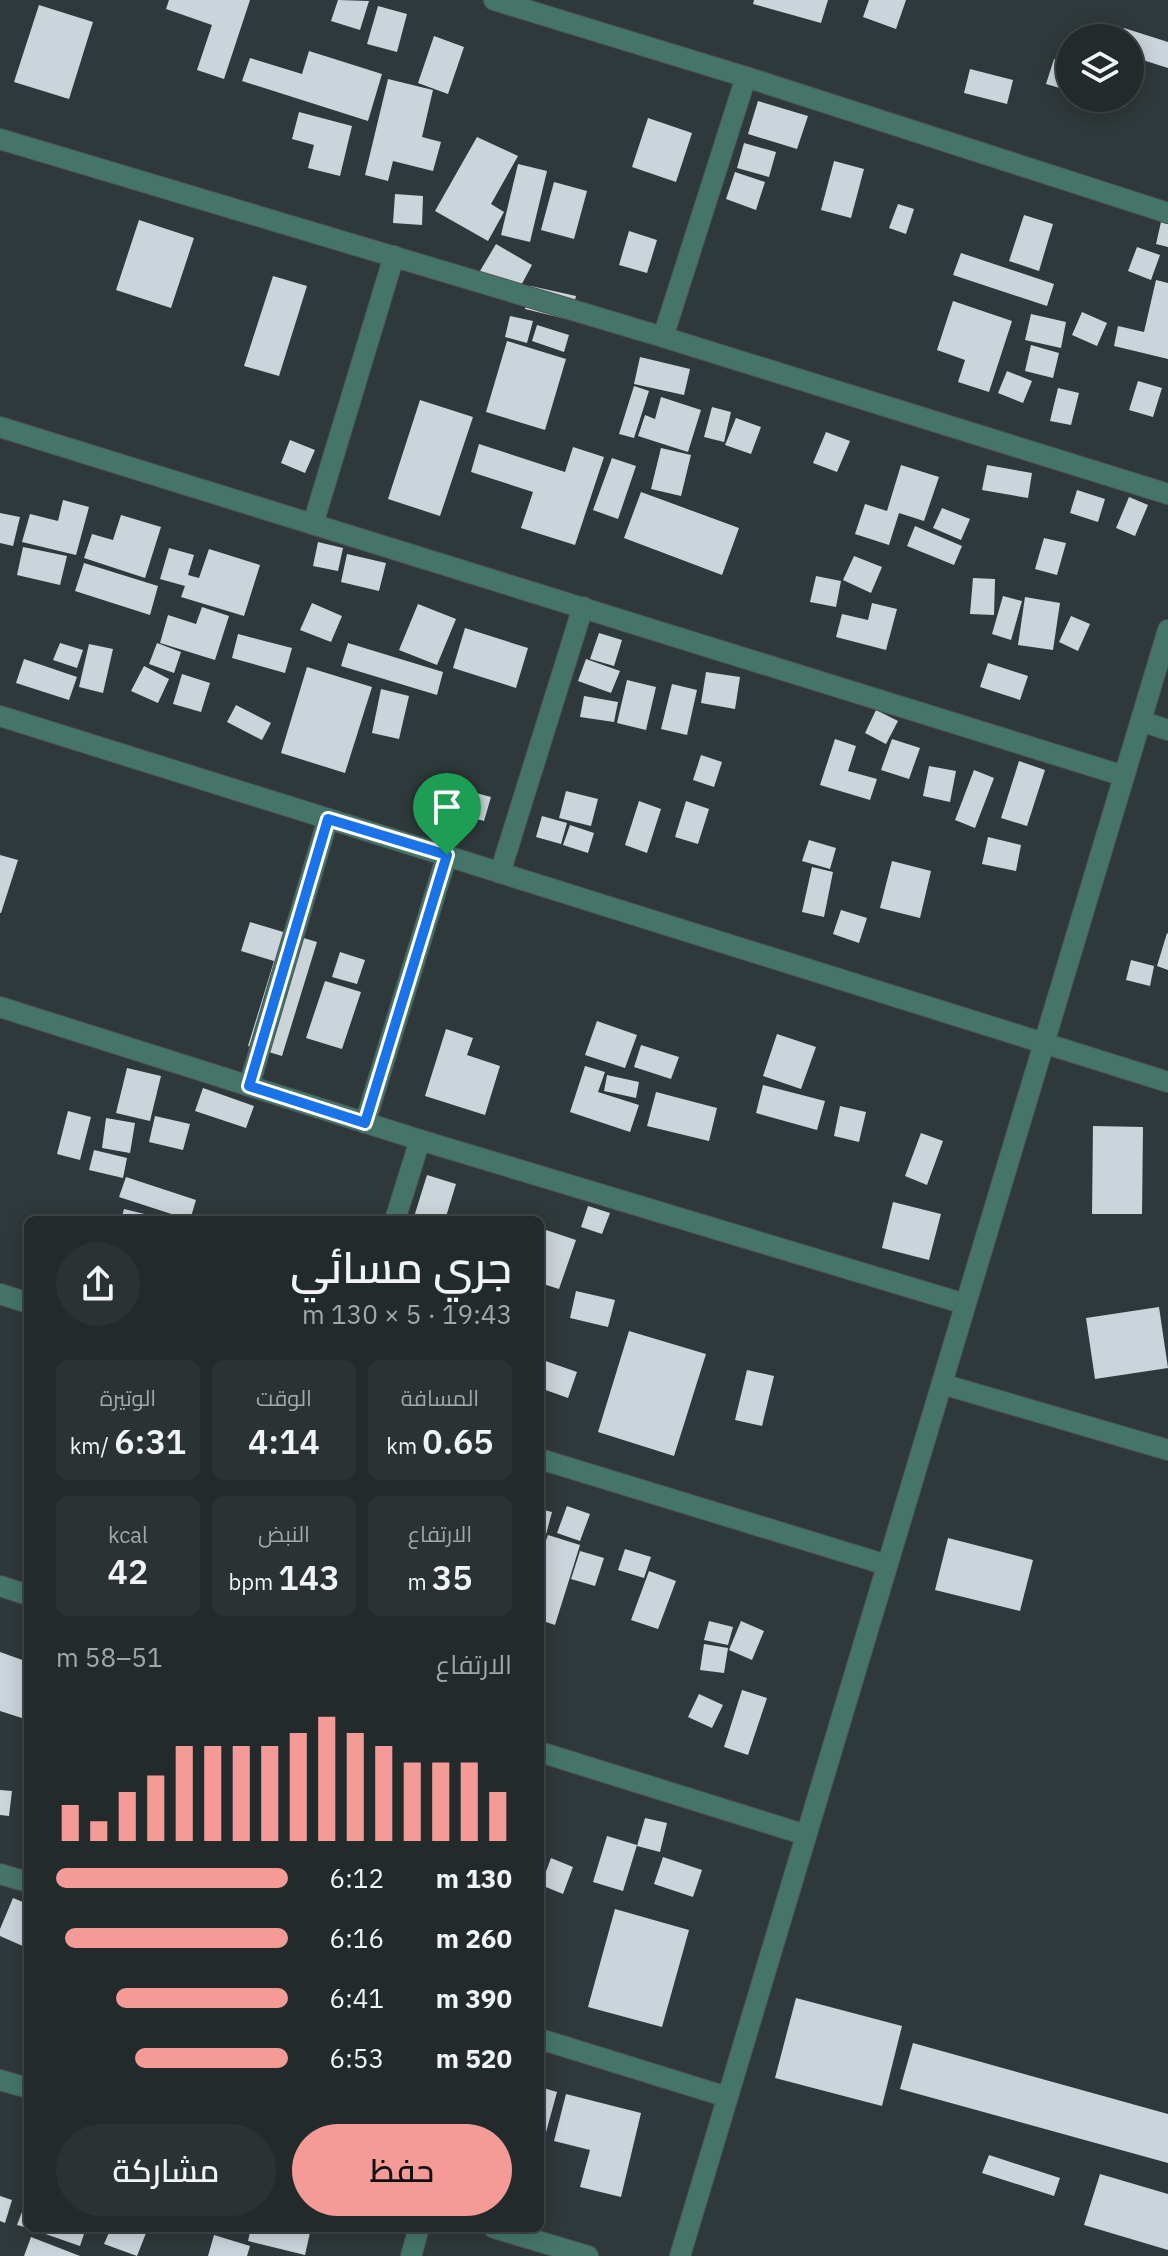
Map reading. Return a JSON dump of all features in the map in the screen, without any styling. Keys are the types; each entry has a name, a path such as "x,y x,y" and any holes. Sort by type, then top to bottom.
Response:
{"street":[{"path":"494,0 534,6 1168,213"},
{"path":"663,337 746,77"},
{"path":"0,139 663,337 1168,494"},
{"path":"313,524 394,256"},
{"path":"0,427 1124,776"},
{"path":"500,873 583,607"},
{"path":"680,2256 1168,630"},
{"path":"0,716 1168,1082"},
{"path":"1141,721 1168,730"},
{"path":"249,1086 328,819"},
{"path":"365,1123 447,855"},
{"path":"0,1007 420,1140 965,1304"},
{"path":"396,1216 420,1140"},
{"path":"0,1294 24,1302"},
{"path":"942,1384 1168,1450"},
{"path":"544,1460 887,1565"},
{"path":"0,1586 24,1594"},
{"path":"544,1753 806,1835"},
{"path":"0,1874 24,1881"},
{"path":"544,2040 727,2097"},
{"path":"0,2080 24,2087"},
{"path":"411,2256 418,2232"},
{"path":"507,2232 588,2256"}],"building":[{"path":"169,0 250,0 224,79 197,70 212,25 166,9"},
{"path":"338,0 369,1 360,30 331,21"},
{"path":"754,0 828,0 821,23 753,4"},
{"path":"869,0 906,0 896,29 863,17"},
{"path":"39,5 93,22 69,99 14,82"},
{"path":"378,6 407,14 397,52 367,44"},
{"path":"1144,34 1168,42 1168,68 1144,60"},
{"path":"434,36 464,47 448,94 418,83"},
{"path":"309,51 382,74 368,121 242,81 250,58 302,74"},
{"path":"1054,59 1056,60 1056,87 1046,84"},
{"path":"970,69 1013,80 1007,104 964,93"},
{"path":"388,79 433,90 422,137 441,142 433,171 393,161 388,181 365,175"},
{"path":"758,101 808,116 797,149 748,134"},
{"path":"299,112 352,126 340,176 308,168 314,145 292,139"},
{"path":"648,118 692,133 676,182 632,167"},
{"path":"477,137 518,156 491,204 504,212 488,241 435,211"},
{"path":"744,143 776,152 769,177 737,168"},
{"path":"834,161 864,169 851,218 821,210"},
{"path":"518,164 547,171 530,242 501,235"},
{"path":"735,172 765,182 756,210 726,199"},
{"path":"554,182 587,191 574,239 541,230"},
{"path":"395,194 423,196 422,225 393,223"},
{"path":"898,204 914,209 906,234 889,228"},
{"path":"1024,215 1053,224 1039,271 1009,261"},
{"path":"139,220 194,238 171,308 116,290"},
{"path":"1161,222 1168,224 1168,247 1156,244"},
{"path":"629,231 657,240 647,273 619,265"},
{"path":"496,244 532,265 517,293 480,271"},
{"path":"1137,247 1160,255 1151,280 1128,271"},
{"path":"961,253 1054,284 1047,306 953,275"},
{"path":"273,276 307,286 279,376 244,366"},
{"path":"1156,280 1168,283 1168,359 1114,346 1118,326 1144,332"},
{"path":"531,286 576,296 570,320 525,309"},
{"path":"953,301 1012,321 989,392 958,382 965,360 937,350"},
{"path":"1082,312 1107,323 1097,346 1072,335"},
{"path":"1031,314 1066,322 1061,348 1025,340"},
{"path":"510,316 533,321 527,343 505,337"},
{"path":"537,325 569,335 564,352 532,341"},
{"path":"507,341 566,359 545,430 486,412"},
{"path":"1031,345 1059,353 1053,378 1025,371"},
{"path":"640,357 690,369 684,395 634,384"},
{"path":"1007,371 1032,381 1023,403 998,393"},
{"path":"1138,381 1162,388 1153,417 1129,410"},
{"path":"634,386 649,391 634,438 619,434"},
{"path":"1058,388 1079,393 1071,425 1050,421"},
{"path":"661,397 701,410 688,452 638,436 645,415 655,419"},
{"path":"420,400 473,417 440,516 388,499"},
{"path":"712,407 731,412 724,442 704,437"},
{"path":"736,418 761,427 751,454 725,445"},
{"path":"826,432 850,441 837,472 813,463"},
{"path":"290,440 315,450 305,473 281,463"},
{"path":"479,444 565,472 573,447 604,457 575,545 521,528 533,492 471,472"},
{"path":"661,448 691,455 681,496 651,489"},
{"path":"612,458 636,466 618,519 593,510"},
{"path":"901,465 939,477 924,521 899,513 889,545 855,534 865,504 887,511"},
{"path":"987,465 1032,473 1028,498 982,490"},
{"path":"1077,490 1105,499 1098,522 1070,513"},
{"path":"641,492 739,528 722,575 624,538"},
{"path":"1129,497 1148,505 1135,536 1116,528"},
{"path":"63,500 89,507 76,555 22,542 30,514 58,521"},
{"path":"942,508 970,519 961,540 933,528"},
{"path":"0,513 20,517 13,546 0,543"},
{"path":"121,515 161,527 145,578 84,558 92,534 113,540"},
{"path":"915,526 962,546 954,565 907,546"},
{"path":"1044,538 1066,543 1057,575 1035,569"},
{"path":"318,542 343,548 338,571 313,566"},
{"path":"23,547 67,556 60,585 17,575"},
{"path":"169,548 194,555 188,575 199,578 209,549 260,565 244,616 181,597 185,586 160,579"},
{"path":"347,554 386,563 379,591 341,582"},
{"path":"854,556 882,567 871,593 843,580"},
{"path":"84,563 158,586 150,615 75,591"},
{"path":"816,576 841,581 836,607 810,602"},
{"path":"973,578 995,579 994,615 970,614"},
{"path":"1003,596 1022,601 1011,640 992,634"},
{"path":"1025,597 1060,603 1053,650 1018,645"},
{"path":"312,603 342,616 331,642 300,630"},
{"path":"872,603 897,609 886,650 836,637 842,614 868,620"},
{"path":"418,604 456,619 437,665 399,650"},
{"path":"202,607 229,616 215,660 160,643 168,615 196,624"},
{"path":"1071,616 1090,624 1078,651 1059,642"},
{"path":"465,628 528,648 516,688 453,668"},
{"path":"599,633 622,640 614,666 590,659"},
{"path":"238,634 292,648 285,673 232,658"},
{"path":"60,643 83,650 77,668 53,660"},
{"path":"157,643 181,652 174,673 149,664"},
{"path":"348,643 443,672 437,695 341,666"},
{"path":"89,644 113,649 103,693 79,687"},
{"path":"24,659 77,677 69,700 16,683"},
{"path":"586,659 620,671 611,693 578,681"},
{"path":"988,663 1028,676 1020,700 980,687"},
{"path":"144,666 169,679 158,703 131,691"},
{"path":"307,667 372,687 345,773 281,753"},
{"path":"706,672 740,677 735,709 701,703"},
{"path":"182,674 210,683 201,712 173,704"},
{"path":"627,680 656,687 646,730 617,723"},
{"path":"672,684 697,690 687,735 661,729"},
{"path":"381,689 409,696 399,739 372,733"},
{"path":"584,696 618,702 614,722 580,717"},
{"path":"236,705 271,723 262,740 227,722"},
{"path":"876,710 898,721 886,744 865,733"},
{"path":"835,739 856,746 848,771 877,779 870,800 820,785"},
{"path":"892,739 920,748 909,779 881,770"},
{"path":"701,755 722,762 714,787 693,780"},
{"path":"1019,761 1045,770 1027,826 1001,818"},
{"path":"929,766 956,771 950,802 923,796"},
{"path":"974,770 994,778 975,828 955,820"},
{"path":"465,790 491,797 484,821 459,814"},
{"path":"566,791 598,799 591,826 559,818"},
{"path":"639,801 661,809 647,853 625,845"},
{"path":"686,801 709,809 698,844 675,837"},
{"path":"542,816 567,823 561,844 536,837"},
{"path":"570,825 594,833 588,853 563,845"},
{"path":"988,837 1021,845 1016,871 982,864"},
{"path":"809,840 836,848 830,869 802,861"},
{"path":"0,855 18,860 1,913 0,913"},
{"path":"892,861 931,871 920,918 880,908"},
{"path":"812,867 833,872 824,917 802,912"},
{"path":"841,910 867,918 859,943 833,934"},
{"path":"250,922 317,942 282,1056 248,1046 274,961 241,951"},
{"path":"1168,934 1168,970 1157,966"},
{"path":"340,952 365,960 357,984 332,977"},
{"path":"1131,960 1154,966 1150,986 1126,980"},
{"path":"325,981 361,992 342,1049 306,1038"},
{"path":"597,1021 637,1035 625,1068 585,1055"},
{"path":"446,1029 473,1038 467,1055 500,1066 485,1115 425,1096"},
{"path":"777,1034 816,1047 801,1089 763,1076"},
{"path":"641,1045 679,1057 671,1079 634,1067"},
{"path":"585,1066 605,1072 598,1092 639,1105 630,1132 570,1112"},
{"path":"127,1068 161,1076 150,1121 116,1113"},
{"path":"607,1075 639,1082 636,1098 604,1091"},
{"path":"763,1085 825,1101 817,1130 756,1113"},
{"path":"203,1088 254,1106 246,1128 195,1111"},
{"path":"656,1092 717,1108 709,1141 647,1126"},
{"path":"840,1106 866,1112 859,1142 834,1136"},
{"path":"68,1111 91,1117 80,1160 57,1154"},
{"path":"155,1116 190,1124 183,1150 149,1142"},
{"path":"106,1118 135,1123 130,1153 102,1148"},
{"path":"1093,1126 1143,1127 1142,1214 1092,1214"},
{"path":"921,1133 943,1141 927,1185 905,1176"},
{"path":"94,1150 127,1158 123,1178 89,1170"},
{"path":"427,1175 456,1184 446,1216 414,1216"},
{"path":"126,1177 196,1200 191,1216 178,1216 119,1197"},
{"path":"893,1202 941,1214 929,1260 882,1248"},
{"path":"588,1206 610,1213 602,1234 581,1227"},
{"path":"124,1209 153,1216 122,1216"},
{"path":"544,1229 576,1240 559,1289 544,1284"},
{"path":"576,1291 615,1300 608,1327 570,1318"},
{"path":"1159,1307 1168,1368 1095,1379 1086,1318"},
{"path":"629,1331 706,1354 674,1456 598,1432"},
{"path":"544,1360 577,1372 568,1398 544,1389"},
{"path":"747,1370 774,1376 762,1426 735,1420"},
{"path":"567,1506 590,1514 580,1541 557,1533"},
{"path":"544,1510 552,1512 544,1542"},
{"path":"548,1535 580,1545 555,1625 544,1621 544,1546"},
{"path":"948,1538 1033,1560 1020,1611 935,1590"},
{"path":"625,1549 651,1557 644,1578 618,1570"},
{"path":"580,1551 604,1558 595,1586 571,1579"},
{"path":"649,1571 676,1581 658,1629 631,1620"},
{"path":"709,1621 733,1627 728,1645 704,1640"},
{"path":"741,1621 764,1631 752,1660 729,1650"},
{"path":"704,1644 728,1648 724,1673 700,1670"},
{"path":"0,1652 24,1661 24,1719 0,1711"},
{"path":"742,1690 767,1698 748,1755 724,1747"},
{"path":"699,1694 723,1705 712,1728 688,1717"},
{"path":"0,1790 12,1791 9,1816 0,1815"},
{"path":"645,1818 667,1823 660,1852 637,1846"},
{"path":"607,1836 637,1845 623,1891 593,1882"},
{"path":"663,1857 702,1870 693,1897 654,1884"},
{"path":"551,1858 573,1867 563,1894 544,1886"},
{"path":"13,1898 24,1902 24,1947 0,1936"},
{"path":"615,1909 689,1930 662,2027 588,2007"},
{"path":"796,1998 902,2026 882,2106 775,2078"},
{"path":"913,2043 1168,2114 1168,2163 900,2089"},
{"path":"544,2088 557,2092 544,2136"},
{"path":"566,2094 641,2113 621,2197 580,2187 590,2150 554,2141"},
{"path":"989,2155 1060,2178 1054,2196 982,2173"},
{"path":"1100,2174 1168,2194 1168,2250 1084,2225"},
{"path":"0,2196 12,2200 5,2223 0,2221"},
{"path":"24,2207 24,2227 17,2225"},
{"path":"40,2232 85,2232 80,2246"},
{"path":"109,2232 146,2232 137,2256 104,2244"},
{"path":"250,2232 310,2232 305,2255 248,2241"},
{"path":"214,2235 250,2246 247,2256 208,2256"},
{"path":"31,2237 80,2256 24,2256"}],"route":[{"path":"328,819 447,855 365,1123 249,1086 328,819"}]}
